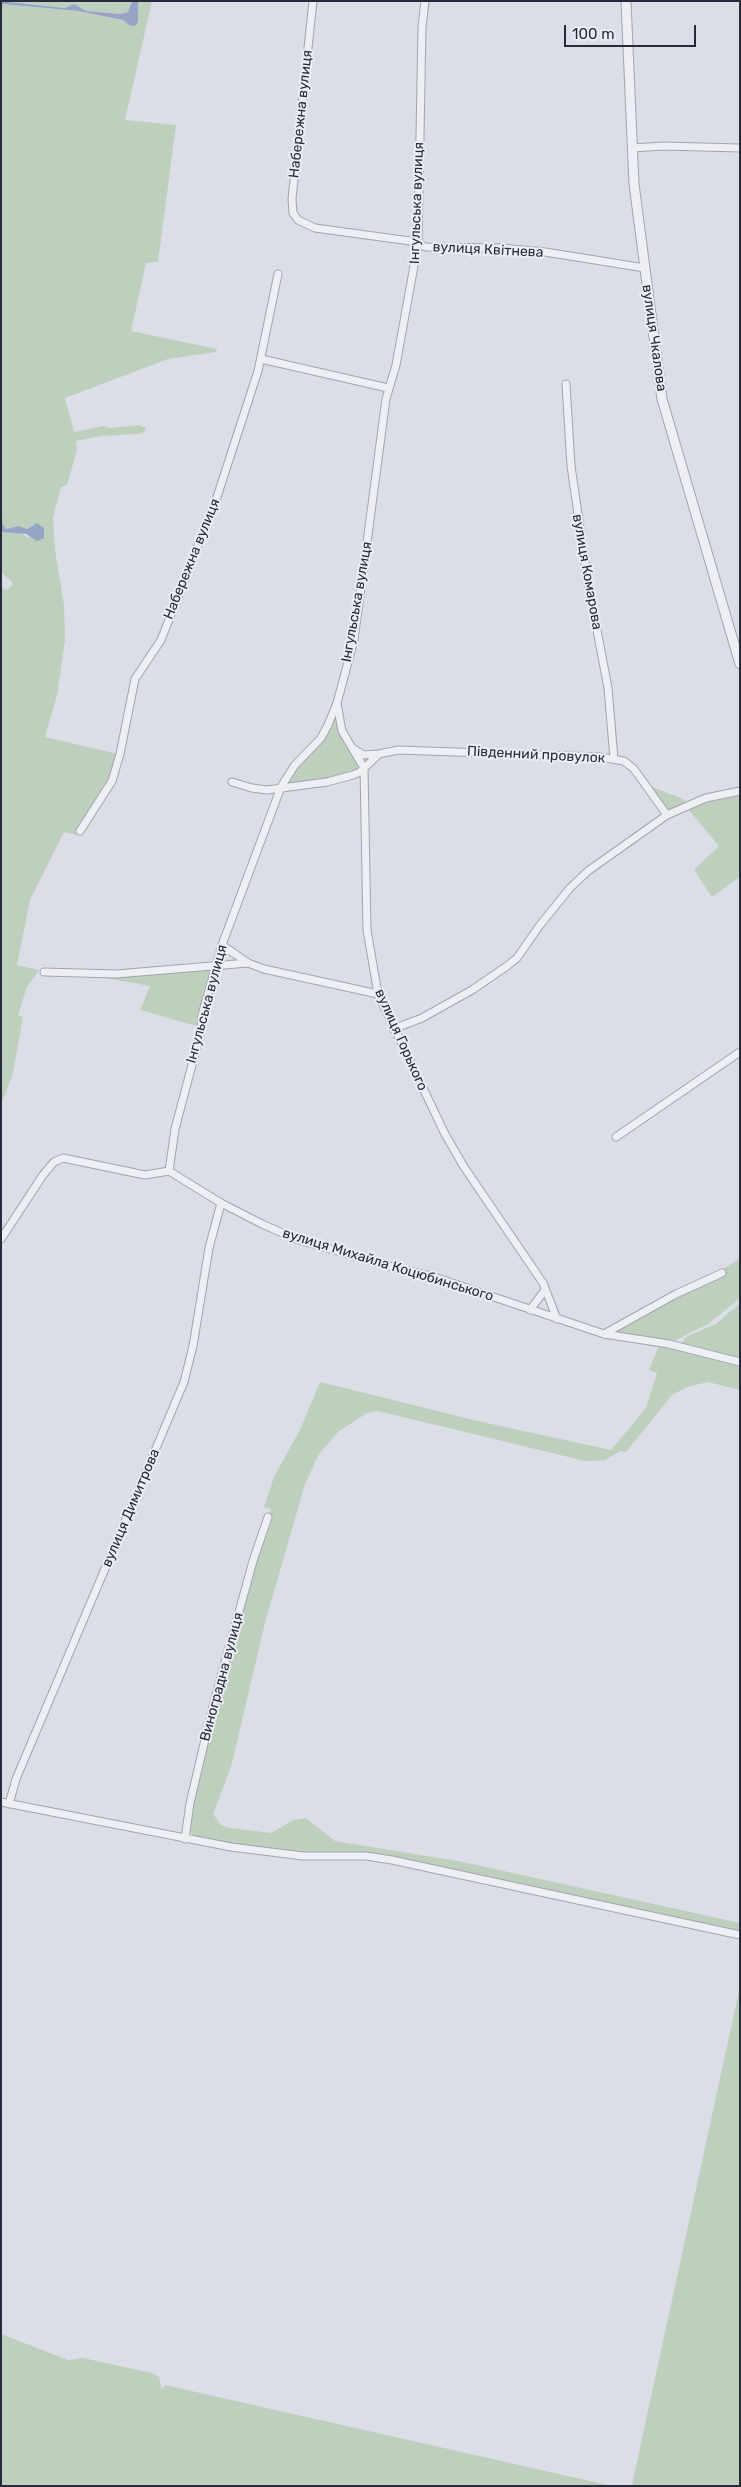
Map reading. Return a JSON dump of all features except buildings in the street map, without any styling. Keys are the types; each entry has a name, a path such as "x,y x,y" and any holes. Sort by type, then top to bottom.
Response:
{"street":[{"name":"Набережна вулиця","path":"303,223 293,213 292,199 313,1"},
{"name":"Інгульська вулиця","path":"169,1171 176,1129 201,1031 202,1015 222,945 280,787 295,765 321,738 337,703 355,631 388,388 396,365 418,244 422,36 425,1"},
{"name":"вулиця Чкалова","path":"626,1 634,184 662,399 740,664"},
{"path":"632,148 664,146 740,148"},
{"name":"вулиця Квітнева","path":"303,223 336,232 410,241 426,247 501,248 545,252 645,268"},
{"name":"Набережна вулиця","path":"80,831 112,781 120,754 135,679 160,640 217,497 261,359 278,274"},
{"path":"261,359 388,388"},
{"name":"вулиця Комарова","path":"566,384 571,466 588,583 608,688 614,759"},
{"name":"вулиця Горького","path":"337,703 342,731 364,768 367,930 378,994 445,1134 464,1167 545,1290 557,1319"},
{"name":"Південний провулок","path":"351,746 363,755 398,750 469,751 624,761 644,779 667,815"},
{"path":"232,782 267,790 327,782 353,775 379,754"},
{"path":"393,1028 422,1018 472,990 507,966 517,958 540,925 570,888 588,871 667,815 706,798 740,790"},
{"path":"222,945 248,963 264,969 378,994"},
{"path":"44,972 116,974 216,968 226,964 248,963"},
{"path":"616,1137 740,1052"},
{"path":"1,1239 43,1175 54,1162 63,1158 145,1175 169,1171"},
{"name":"вулиця Михайла Коцюбинського","path":"169,1171 221,1202 296,1239 388,1266 434,1277 604,1334 669,1344 740,1362"},
{"name":"вулиця Димитрова","path":"5,1803 184,1382 193,1346 209,1248 221,1202"},
{"path":"604,1334 676,1294 722,1273"},
{"path":"530,1310 545,1290"},
{"name":"Виноградна вулиця","path":"185,1839 190,1803 213,1706 240,1607 268,1517"},
{"path":"5,1803 185,1839 303,1856 366,1856 392,1860 740,1935"}],"green space":[{"path":"7,1 132,1 128,12 120,14 86,11 74,4 65,8"},
{"path":"138,1 152,1 125,120 176,125 158,262 146,263 131,331 217,349 216,352 168,359 65,398 74,432 104,426 111,428 139,425 146,428 144,432 137,434 101,436 76,441 77,450 67,485 61,487 53,517 55,550 64,605 65,641 57,695 45,737 118,754 104,794 76,835 64,832 30,900 17,965 39,970 27,987 18,1015 23,1017 13,1073 1,1104 1,588 7,590 12,585 12,582 1,572 1,532 20,533 29,538 35,524 27,529 18,526 6,529 3,525 1,509 1,4 78,11 123,20 129,25 138,22"},
{"path":"335,712 358,766 356,771 325,780 290,783 288,781"},
{"path":"652,787 683,799 686,803 668,810"},
{"path":"740,794 740,877 712,897 694,870 719,846 687,808"},
{"path":"213,970 200,1027 140,1010 150,986 83,974"},
{"path":"740,1259 740,1298 708,1324 672,1342 614,1332"},
{"path":"740,1303 740,1359 682,1344 685,1338 716,1324"},
{"path":"659,1345 740,1365 740,1390 708,1382 687,1387 672,1395 626,1452 621,1451 605,1460 585,1461 378,1411 367,1413 338,1432 319,1454 305,1484 265,1623 231,1767 213,1814 221,1825 229,1828 271,1833 294,1820 306,1818 335,1841 463,1862 740,1923 740,1933 392,1857 366,1853 304,1853 231,1844 193,1836 188,1825 191,1804 240,1617 268,1523 271,1509 264,1507 274,1477 300,1430 320,1382 473,1420 611,1450 646,1408 657,1373 649,1370"},
{"path":"740,1986 740,2486 632,2486 633,2480"},
{"path":"1,2334 68,2360 83,2358 152,2373 159,2377 162,2389 165,2385 612,2486 1,2486"}],"water":[{"path":"1,1 65,8 74,4 86,11 120,14 128,12 132,1 138,1 138,22 135,26 129,25 123,20 78,11 2,4"},
{"path":"1,509 3,525 6,529 18,526 27,529 37,523 44,528 44,538 37,541 26,534 1,532"}]}
